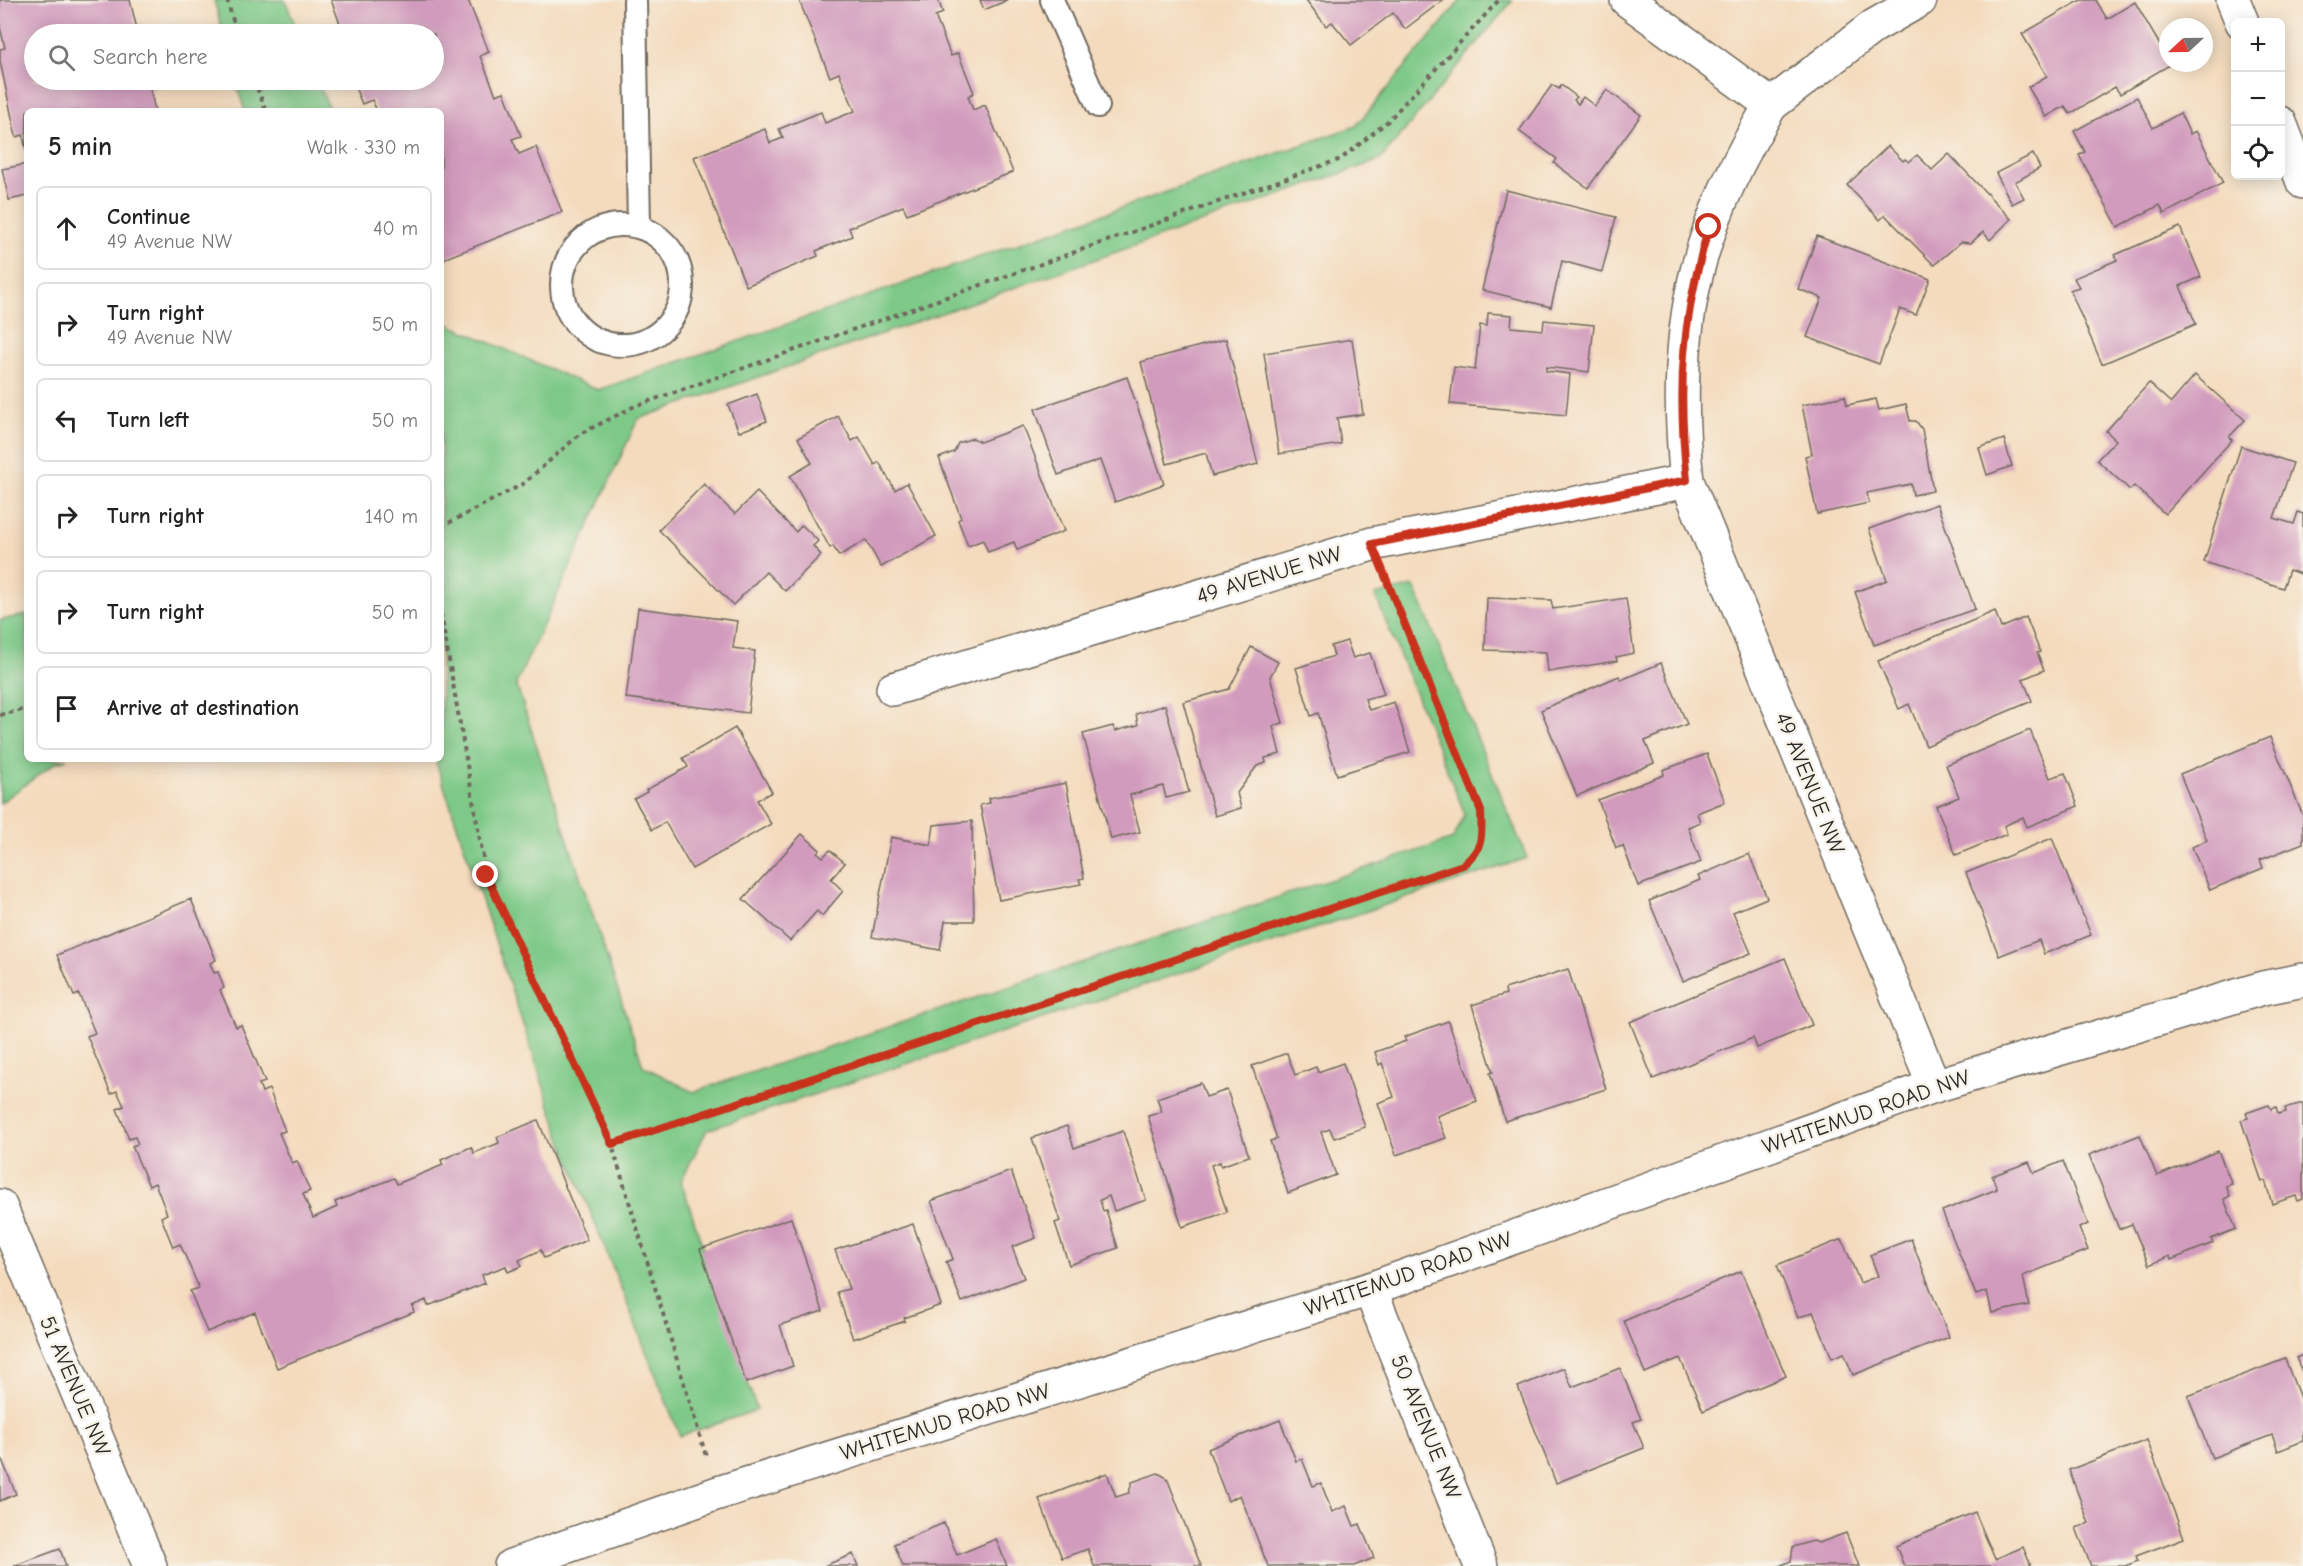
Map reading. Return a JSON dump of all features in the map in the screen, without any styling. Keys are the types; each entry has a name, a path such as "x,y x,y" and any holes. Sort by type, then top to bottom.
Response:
{"street":[{"path":"1627,0 1771,105 1874,26 1920,0"},
{"path":"2233,0 2240,18"},
{"name":"49 AVENUE NW","path":"1771,105 1726,184 1709,227 1696,270 1686,322 1681,375 1681,428 1687,480 1934,1086"},
{"path":"2281,126 2303,182"},
{"name":"49 AVENUE NW","path":"893,689 1372,544 1687,480"},
{"name":"WHITEMUD ROAD NW","path":"511,1566 715,1494 1370,1289 1934,1086 2263,987 2303,980"},
{"name":"51 AVENUE NW","path":"0,1206 150,1566"},
{"name":"50 AVENUE NW","path":"1370,1289 1481,1566"}],"lane":[{"path":"635,0 639,227"},
{"path":"1052,0 1098,106"},
{"path":"620,225 639,227 657,236 672,250 680,268 683,288 679,307 668,324 654,337 635,344 616,345 596,340 580,328 568,312 563,293 563,273 570,254 583,239 600,229 620,225"}],"path":[{"path":"227,0 234,24"},
{"path":"444,525 523,484 580,434 635,406 1341,159 1388,121 1499,0"},
{"path":"258,90 265,108"},
{"path":"612,1144 1463,865 1473,857 1481,845 1481,811 1372,544"},
{"path":"444,631 486,875 612,1144 702,1439 715,1494"},
{"path":"0,715 24,710"}],"green space":[{"path":"214,0 285,0 295,24 220,24"},
{"path":"1461,0 1513,0 1380,160 638,419 516,684 643,1066 693,1092 1453,839 1465,814 1375,595 1414,586 1527,858 707,1130 681,1181 757,1410 680,1436 560,1136 436,762 444,762 444,322 598,390 1356,126"},
{"path":"238,90 321,90 329,108 244,108"},
{"path":"24,616 24,762 58,762 0,803 0,620"}],"building":[{"path":"0,0 130,0 136,24 24,24 24,90 150,90 154,108 24,108 24,140 23,135 16,137 0,61 0,49 5,48 0,27"},
{"path":"331,0 468,0 489,52 480,56 496,95 504,92 521,136 512,139 519,154 536,147 562,212 444,259 444,108 376,108 372,100 362,104 356,90 444,90 444,24 340,24"},
{"path":"799,0 938,0 943,13 935,16 951,56 958,53 974,93 968,96 973,110 985,105 1013,172 907,214 903,206 849,228 852,236 816,251 818,256 746,286 694,157 765,129 770,143 783,138 779,129 821,112 825,123 855,111 839,73 830,77"},
{"path":"980,0 1008,0 984,10"},
{"path":"1306,0 1443,0 1405,29 1393,13 1351,45 1332,22 1326,26"},
{"path":"2081,0 2096,0 2107,19 2135,2 2159,43 2159,71 2120,94 2115,87 2070,114 2065,106 2046,117 2028,87 2047,76 2022,34"},
{"path":"1552,85 1559,89 1561,85 1577,97 1574,100 1578,104 1583,97 1595,106 1607,90 1641,115 1588,188 1554,163 1557,159 1519,131"},
{"path":"2137,97 2153,128 2180,113 2190,134 2196,131 2223,183 2164,214 2160,205 2118,227 2079,155 2085,152 2074,131"},
{"path":"1888,146 1903,161 1905,159 1909,162 1917,155 1932,170 1949,154 2011,219 1990,240 1983,232 1971,243 1961,242 1934,265 1885,215 1880,220 1847,185"},
{"path":"2033,154 2040,168 2015,182 2024,198 2012,204 1996,173"},
{"path":"24,165 24,197 9,200 2,169"},
{"path":"1506,190 1616,217 1602,272 1562,261 1551,307 1482,290"},
{"path":"2180,227 2201,277 2180,286 2196,324 2102,364 2070,290 2079,287 2074,278 2117,260 2115,255"},
{"path":"1817,236 1930,279 1916,315 1900,309 1879,364 1807,337 1822,298 1798,289"},
{"path":"1488,313 1512,315 1511,327 1543,330 1544,320 1594,325 1589,372 1546,367 1546,371 1570,374 1566,415 1450,404 1454,367 1475,370 1480,325 1487,326"},
{"path":"1226,339 1258,464 1212,476 1206,453 1167,464 1141,362"},
{"path":"1352,339 1363,414 1337,418 1341,444 1279,454 1264,353"},
{"path":"2195,375 2245,420 2229,437 2232,440 2165,514 2134,486 2130,490 2097,460 2116,440 2106,431 2149,383 2171,403"},
{"path":"1127,377 1164,484 1115,502 1100,460 1058,475 1035,409"},
{"path":"757,394 767,421 739,432 728,405"},
{"path":"1845,396 1847,405 1876,399 1879,410 1906,404 1910,421 1916,421 1922,429 1933,491 1913,495 1911,484 1867,493 1869,503 1817,514 1805,456 1812,454 1802,405"},
{"path":"838,416 852,441 859,437 875,465 879,462 895,490 907,483 936,536 881,567 866,540 839,556 833,546 830,548 790,476 812,463 798,438"},
{"path":"1023,426 1064,531 1017,550 1014,542 988,552 983,540 968,546 958,520 961,518 939,458 954,452 958,443 973,438 980,442"},
{"path":"2004,439 2012,466 1987,475 1979,448"},
{"path":"2241,446 2293,463 2274,518 2294,524 2298,512 2303,514 2303,575 2289,570 2283,588 2204,562"},
{"path":"704,484 735,514 757,492 796,532 802,525 818,541 813,546 821,555 785,591 766,572 733,605 659,530"},
{"path":"1937,504 1975,609 1874,645 1855,592 1887,580 1869,529"},
{"path":"1487,598 1551,600 1553,609 1626,598 1634,653 1616,657 1617,661 1548,672 1546,652 1485,650"},
{"path":"638,608 737,621 733,648 755,651 748,713 626,698"},
{"path":"1995,611 2001,628 2026,617 2040,652 2037,653 2044,670 2023,679 2032,701 1926,746 1909,704 1899,709 1878,661"},
{"path":"1347,641 1353,658 1370,653 1384,694 1365,699 1369,710 1394,702 1410,752 1337,775 1318,713 1311,716 1296,668 1334,656 1331,646"},
{"path":"1251,647 1278,662 1270,677 1283,723 1273,726 1280,754 1265,758 1266,763 1257,766 1237,793 1241,808 1215,816 1183,702 1229,689"},
{"path":"1661,663 1687,724 1645,741 1654,763 1577,796 1541,710 1619,676 1621,680"},
{"path":"1165,705 1189,792 1166,798 1163,786 1130,795 1140,832 1111,839 1083,734 1113,726 1115,731 1138,725 1136,714"},
{"path":"735,728 772,792 757,800 771,824 692,869 665,822 652,830 634,799 688,767 683,758"},
{"path":"2030,730 2050,778 2065,773 2078,806 2027,827 2023,817 2004,826 2007,834 1956,855 1936,806 1959,797 1946,765"},
{"path":"2270,737 2303,816 2303,843 2260,860 2263,868 2210,890 2192,847 2207,840 2180,774"},
{"path":"1707,754 1725,802 1697,813 1700,822 1688,827 1701,862 1638,886 1623,846 1616,848 1598,800 1664,775 1663,770"},
{"path":"1066,783 1084,878 1079,879 1081,884 999,900 980,805 990,803 989,798"},
{"path":"972,821 974,921 945,921 940,950 872,937 891,837 931,845 934,825"},
{"path":"802,834 820,850 817,852 823,857 830,850 845,863 831,879 843,891 822,916 817,911 790,941 743,899"},
{"path":"2052,838 2091,935 2044,954 2039,940 1999,956 1966,873"},
{"path":"1749,854 1767,898 1733,912 1751,953 1683,981 1649,901 1700,880 1698,876"},
{"path":"191,899 216,960 210,963 214,973 218,972 224,988 220,990 236,1027 241,1025 265,1082 259,1084 262,1092 269,1089 285,1131 279,1133 292,1163 297,1161 310,1191 303,1194 313,1218 337,1207 335,1202 394,1178 397,1184 443,1165 441,1160 471,1147 474,1153 499,1143 497,1137 538,1120 587,1240 544,1258 541,1250 519,1260 522,1266 508,1272 506,1266 482,1275 485,1283 428,1306 426,1300 412,1306 414,1312 277,1368 255,1312 207,1332 190,1291 199,1288 180,1244 173,1247 161,1217 167,1214 155,1183 149,1186 132,1146 138,1144 135,1137 129,1139 117,1109 124,1106 117,1091 111,1094 87,1036 95,1033 79,994 74,996 57,955"},
{"path":"1785,958 1812,1025 1757,1048 1753,1038 1653,1079 1630,1022"},
{"path":"1568,969 1606,1089 1505,1121 1490,1073 1493,1072 1472,1005 1506,994 1505,989"},
{"path":"1448,1021 1477,1101 1437,1116 1446,1138 1396,1155 1378,1103 1394,1097 1382,1063 1379,1065 1375,1052 1406,1041 1404,1037"},
{"path":"1287,1053 1295,1075 1316,1067 1318,1072 1343,1063 1365,1127 1334,1138 1330,1129 1321,1132 1336,1175 1288,1193 1270,1141 1277,1139 1252,1066"},
{"path":"1201,1083 1206,1097 1227,1090 1249,1156 1221,1166 1220,1162 1211,1165 1227,1212 1182,1227 1148,1116 1162,1112 1157,1098"},
{"path":"2303,1103 2303,1199 2298,1201 2296,1196 2272,1204 2241,1120 2248,1118 2246,1113 2269,1105 2271,1109 2276,1107 2278,1114 2286,1112 2285,1108"},
{"path":"1067,1126 1074,1148 1123,1131 1146,1200 1114,1211 1109,1196 1100,1200 1103,1211 1106,1210 1118,1248 1069,1265 1055,1223 1060,1221 1032,1138"},
{"path":"2140,1135 2157,1176 2218,1151 2232,1184 2226,1186 2230,1196 2224,1199 2236,1229 2211,1239 2213,1243 2171,1260 2170,1256 2149,1265 2132,1224 2119,1229 2089,1155"},
{"path":"2063,1161 2088,1224 2079,1228 2088,1250 2023,1276 2029,1305 1992,1313 1987,1291 1976,1295 1942,1211 1997,1189 1992,1176 2029,1162 2034,1173"},
{"path":"1011,1171 1036,1238 1012,1247 1024,1278 962,1302 946,1262 953,1259 931,1201"},
{"path":"791,1218 823,1311 780,1325 793,1366 746,1383 700,1249"},
{"path":"913,1224 941,1305 904,1318 905,1321 853,1339 837,1292 849,1289 835,1250"},
{"path":"1842,1239 1860,1283 1878,1276 1870,1255 1911,1239 1949,1337 1853,1375 1844,1353 1832,1358 1813,1312 1798,1318 1777,1265"},
{"path":"1741,1271 1786,1376 1703,1411 1680,1358 1645,1373 1624,1321"},
{"path":"2303,1355 2303,1374 2296,1358"},
{"path":"2285,1359 2303,1406 2303,1441 2278,1451 2272,1435 2212,1458 2188,1396"},
{"path":"1564,1368 1572,1387 1620,1368 1641,1419 1633,1422 1644,1448 1556,1483 1518,1387"},
{"path":"1280,1420 1296,1461 1302,1459 1313,1486 1321,1483 1332,1512 1346,1506 1354,1526 1360,1524 1374,1558 1354,1566 1268,1566 1240,1495 1228,1501 1208,1449"},
{"path":"2147,1440 2184,1538 2136,1556 2138,1561 2125,1566 2091,1566 2076,1528 2089,1523 2069,1470"},
{"path":"0,1455 16,1494 0,1501"},
{"path":"1107,1473 1116,1497 1129,1493 1132,1482 1158,1473 1167,1478 1201,1566 1094,1566 1088,1549 1062,1558 1039,1499"},
{"path":"1975,1512 1995,1559 2023,1547 2031,1566 1904,1566 1896,1546"},
{"path":"944,1523 957,1555 996,1539 1007,1566 903,1566 894,1544"},
{"path":"1846,1533 1859,1566 1779,1566 1791,1561 1793,1547 1813,1541 1819,1543"},
{"path":"60,1549 66,1566 13,1566"},
{"path":"853,1554 858,1566 824,1566"}],"route":[{"path":"486,875 612,1144 1463,865 1473,857 1481,845 1481,811 1372,544 1687,480 1681,428 1681,375 1686,322 1696,270 1709,227"}]}
